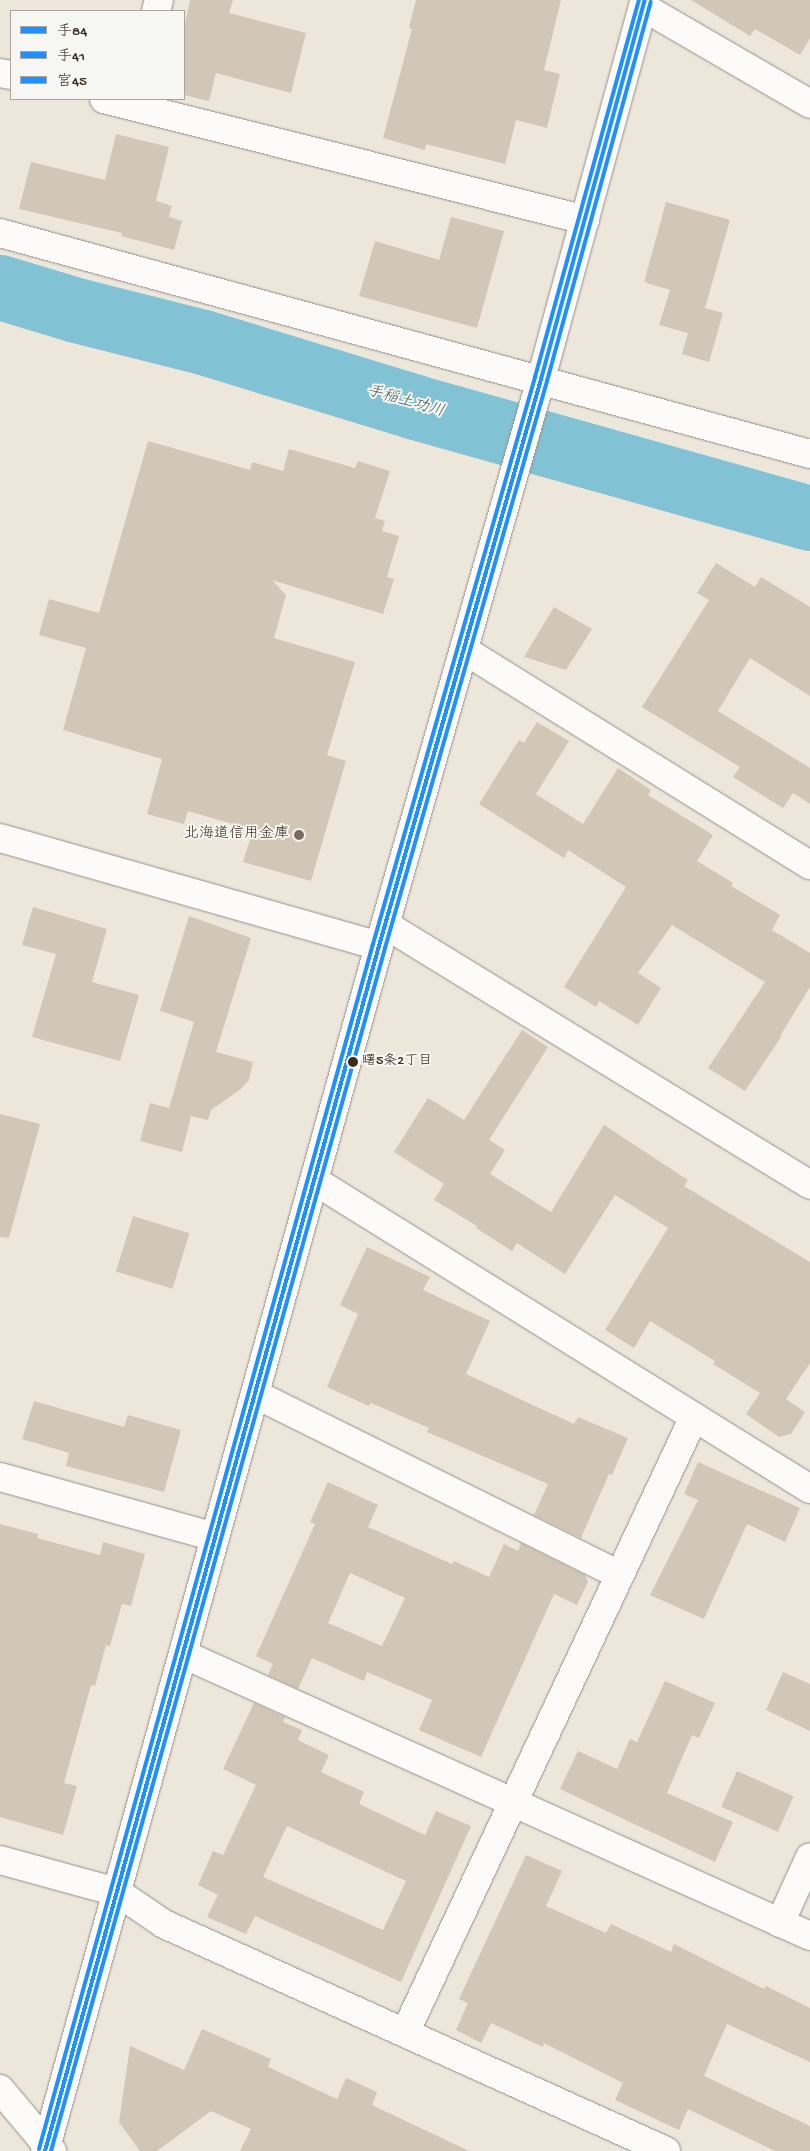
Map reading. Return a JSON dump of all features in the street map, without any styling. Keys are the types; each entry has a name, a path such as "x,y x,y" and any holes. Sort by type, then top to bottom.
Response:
{"street":[{"path":"48,2149 215,1537 512,484 644,3 810,104"},
{"path":"114,100 134,102 584,220"},
{"path":"0,233 538,391 810,454"},
{"path":"464,650 810,865"},
{"path":"0,838 383,936 810,1185"},
{"path":"314,1181 694,1417 807,1480"},
{"path":"255,1394 620,1575"},
{"path":"405,2033 694,1417"},
{"path":"0,1477 215,1537"},
{"path":"183,1654 810,1936"},
{"path":"780,1923 810,1857"},
{"path":"0,1860 117,1892 164,1924 666,2151"},
{"path":"0,2089 48,2149"}],"building":[{"path":"190,0 233,0 229,13 306,33 291,93 216,73 209,101 185,95 185,23"},
{"path":"416,0 561,0 544,70 560,74 547,128 516,120 505,164 426,144 425,150 383,138 412,29 409,28"},
{"path":"691,0 810,0 810,38 800,55 755,29 750,36"},
{"path":"116,134 169,147 156,201 172,206 169,217 182,221 174,250 121,236 122,233 19,209 31,162 105,180"},
{"path":"666,202 730,220 705,308 723,313 709,362 682,354 688,333 659,325 670,290 644,282"},
{"path":"451,217 504,231 477,328 359,296 375,241 439,260"},
{"path":"148,441 250,470 252,462 283,471 289,449 355,468 358,461 390,471 375,518 385,521 382,531 399,536 387,577 394,579 383,614 272,580 286,595 274,638 355,662 327,755 346,761 311,881 243,862 253,830 188,811 184,824 147,814 162,759 63,730 86,648 39,635 49,599 99,613"},
{"path":"716,563 755,587 761,577 810,607 810,696 750,658 718,711 810,768 810,804 793,793 783,808 733,777 740,767 642,707 709,600 697,593"},
{"path":"554,607 592,629 566,670 524,657"},
{"path":"537,722 569,741 536,794 583,824 618,768 651,790 648,795 713,835 697,861 733,883 731,886 780,915 772,930 810,953 810,987 781,1037 745,1091 708,1068 765,982 672,925 638,973 661,988 638,1025 599,1001 596,1007 564,987 626,887 568,850 564,858 479,804 519,740 524,743"},
{"path":"33,907 107,929 92,982 139,995 120,1061 32,1037 56,954 22,945"},
{"path":"189,916 251,938 216,1052 253,1062 249,1080 241,1089 211,1110 208,1120 191,1116 182,1152 140,1141 150,1103 169,1108 194,1022 160,1011"},
{"path":"522,1030 548,1047 489,1140 505,1150 490,1174 551,1212 604,1125 688,1180 684,1186 810,1262 810,1363 786,1399 805,1412 791,1434 779,1437 746,1414 760,1393 713,1364 715,1361 650,1321 634,1348 605,1330 668,1228 615,1195 565,1274 517,1243 512,1251 476,1228 477,1226 434,1200 444,1184 394,1152 428,1098 464,1120"},
{"path":"0,1114 40,1124 9,1238 0,1237"},
{"path":"133,1216 189,1233 172,1289 116,1271"},
{"path":"367,1247 430,1277 423,1290 490,1321 466,1374 574,1424 578,1417 628,1438 612,1475 609,1474 581,1538 534,1515 548,1484 427,1432 429,1428 371,1403 369,1406 327,1387 358,1314 340,1305"},
{"path":"34,1401 124,1427 128,1415 181,1430 164,1492 66,1466 69,1453 22,1439"},
{"path":"698,1462 800,1508 785,1542 747,1524 704,1619 650,1595 698,1500 684,1494"},
{"path":"328,1482 378,1505 368,1527 452,1564 454,1561 489,1577 504,1544 518,1551 521,1543 585,1575 588,1582 577,1605 554,1594 481,1757 419,1730 432,1700 367,1672 364,1681 312,1658 298,1689 268,1675 273,1664 256,1656 315,1524 310,1522","holes":["350,1573 405,1598 382,1646 328,1623"]},
{"path":"0,1524 38,1534 37,1538 100,1555 103,1542 145,1554 131,1606 122,1604 110,1646 106,1645 95,1686 91,1685 64,1783 77,1786 63,1835 0,1817"},
{"path":"783,1672 810,1684 810,1731 766,1710"},
{"path":"665,1681 715,1703 699,1738 692,1735 667,1793 733,1822 715,1862 560,1789 578,1751 617,1769 630,1739 637,1742"},
{"path":"254,1703 285,1717 283,1722 302,1730 298,1740 329,1755 321,1772 364,1792 359,1804 425,1835 436,1811 471,1826 401,1982 255,1916 246,1934 207,1917 218,1895 198,1885 213,1851 223,1855 256,1785 223,1769","holes":["287,1826 406,1881 383,1930 263,1877"]},
{"path":"737,1771 794,1796 778,1832 721,1807"},
{"path":"526,1855 562,1871 546,1906 606,1933 611,1924 671,1952 674,1944 764,1989 766,1986 810,2008 810,2062 727,2024 704,2076 810,2126 810,2151 775,2151 688,2109 679,2130 615,2100 623,2083 544,2043 543,2047 491,2023 481,2043 456,2030 468,2003 459,1999"},
{"path":"202,2029 271,2059 268,2067 337,2099 346,2078 377,2092 372,2105 469,2151 240,2151 251,2129 211,2111 157,2151 140,2151 119,2122 130,2046 184,2070"}],"waterway":[{"name":"手稲土功川","path":"0,287 76,310 203,342 415,407 810,518"}],"transit line":[{"name":"宮45","path":"39,2149 373,944 535,377 639,0"},
{"name":"手84","path":"45,2151 379,946 541,379 645,0"},
{"name":"手41","path":"51,2151 385,948 547,381 651,2"}],"place":[{"name":"北海道信用金庫","path":"299,835"},
{"name":"曙5条2丁目","path":"353,1062"}]}
